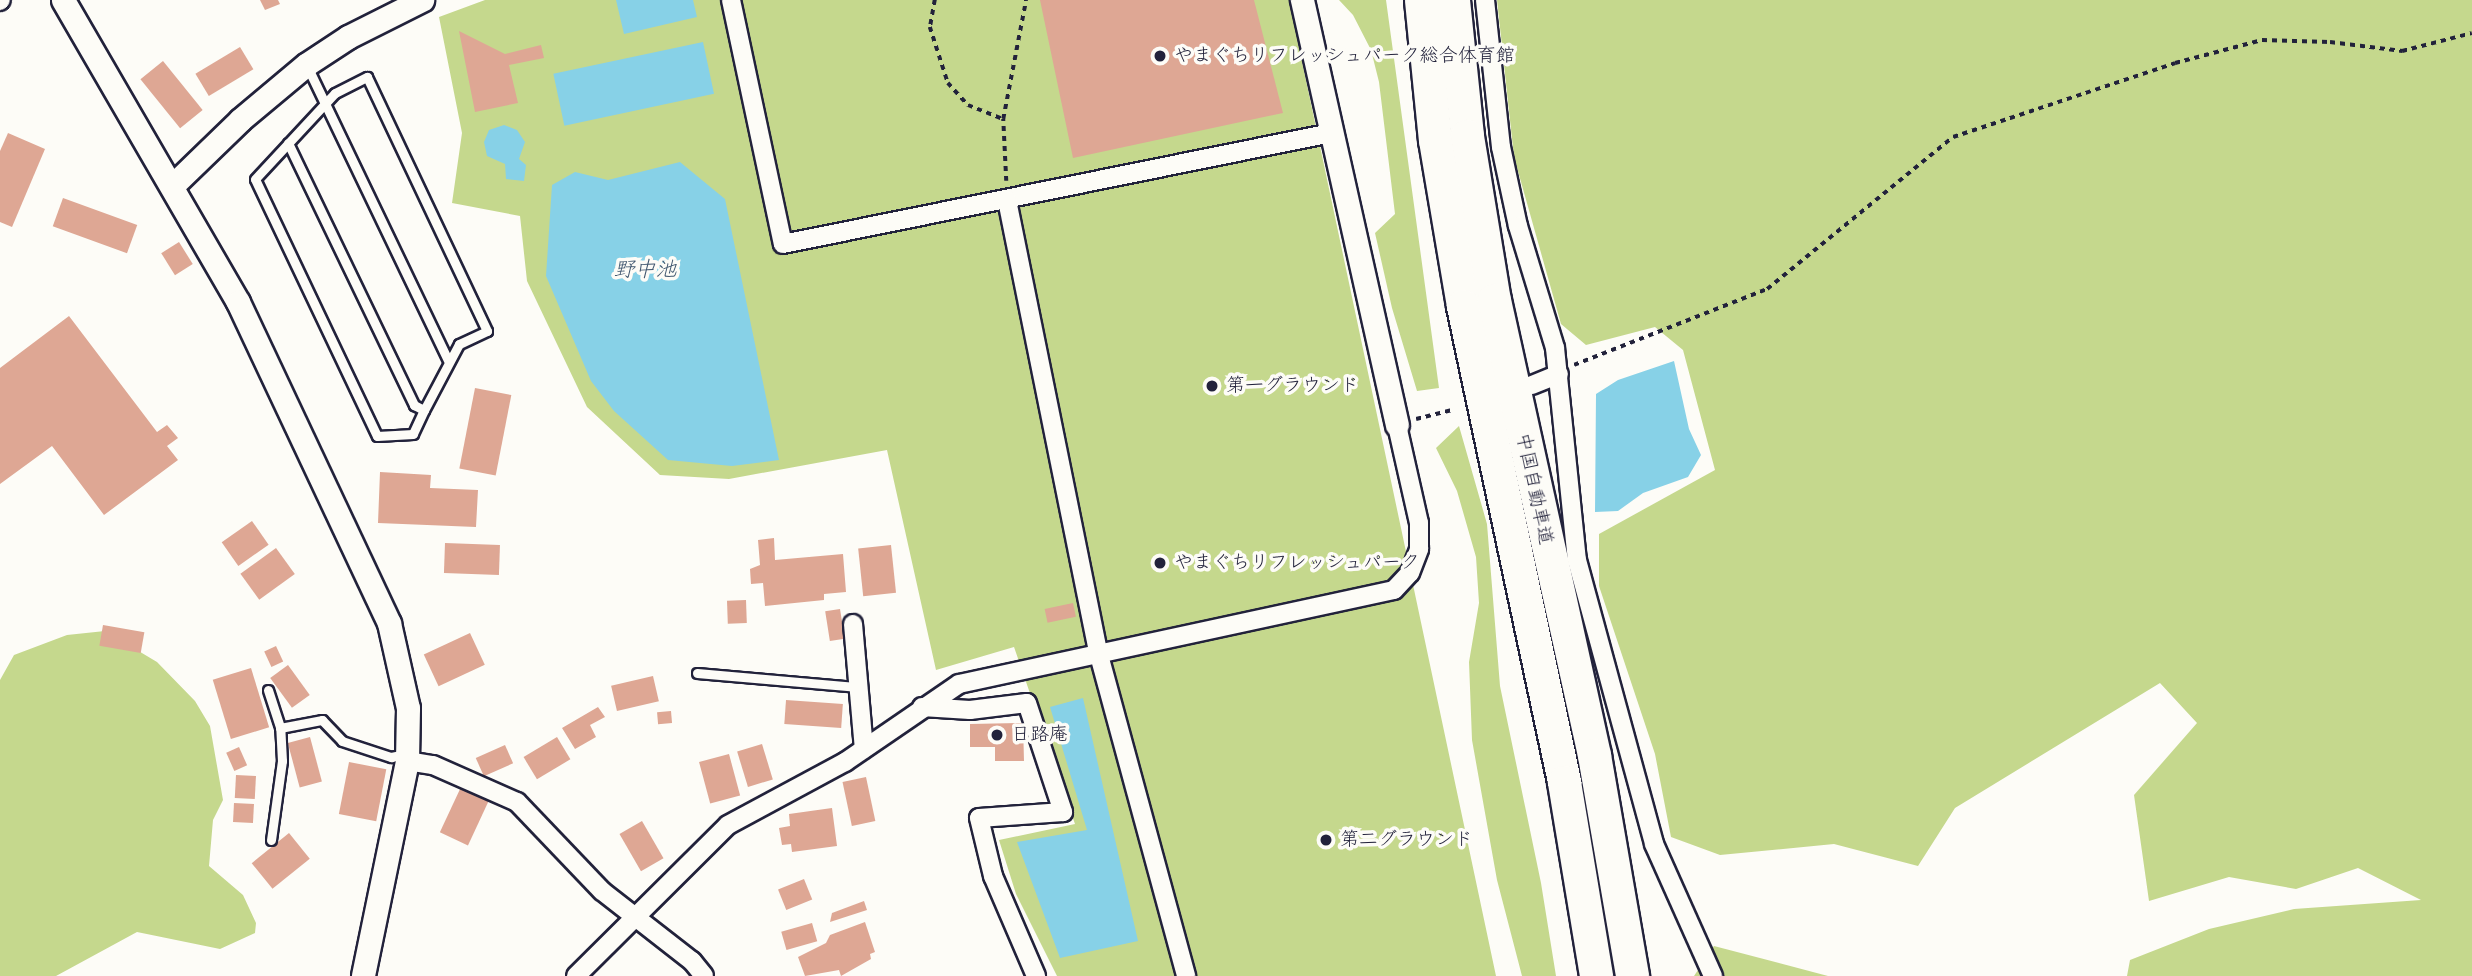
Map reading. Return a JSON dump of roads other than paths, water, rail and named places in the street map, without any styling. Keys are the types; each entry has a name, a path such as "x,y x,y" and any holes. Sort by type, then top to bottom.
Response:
{"highway":[{"name":"中国自動車道","path":"1420,0 1435,141 1463,306 1564,782 1596,976"},
{"name":"中国自動車道","path":"1453,0 1467,136 1494,300 1594,755 1632,976"},
{"path":"1585,901 1589,976"}],"street":[{"path":"63,0 238,302 377,593 397,653 408,708 407,758 363,976"},
{"path":"172,186 240,120 307,64 348,37 422,0"},
{"path":"732,0 783,244 1331,134"},
{"path":"576,976 633,915 727,825 864,749 959,684 1394,590 1409,573 1419,548 1419,523 1302,0"},
{"path":"1485,0 1501,146 1559,374 1577,559 1654,844 1713,976"},
{"path":"1007,200 1099,655 1186,976"},
{"path":"1532,385 1559,374"},
{"path":"853,624 864,749"},
{"path":"922,707 970,710 1027,703 1063,812 979,818 993,876 1036,976"},
{"path":"407,758 433,765 517,802 602,891 704,976"}],"lane":[{"path":"307,64 448,360"},
{"path":"367,78 487,331 459,344 448,360 413,434 377,436 255,179 325,103 335,93 367,78"},
{"path":"288,143 414,405 424,410"},
{"path":"697,673 858,687"},
{"path":"268,690 280,728 282,761 271,840"},
{"path":"280,728 322,720 335,729 342,741 391,757 407,758"}],"water":[{"path":"616,0 693,0 697,17 624,34"},
{"path":"703,42 714,94 564,126 553,74"},
{"path":"504,125 517,130 525,142 519,159 526,165 524,181 506,179 505,164 487,156 484,142 489,130"},
{"name":"野中池","path":"680,162 725,199 779,460 732,466 668,460 614,411 591,381 546,276 552,185 575,172 608,180"},
{"path":"1674,361 1689,429 1701,455 1688,477 1643,493 1618,511 1595,512 1596,394 1618,380"},
{"path":"1083,698 1138,941 1060,958 1017,842 1087,830 1050,707"}],"place":[{"name":"やまぐちリフレッシュパーク総合体育館","path":"1160,56"},
{"name":"第一グラウンド","path":"1212,386"},
{"name":"やまぐちリフレッシュパーク","path":"1160,563"},
{"name":"日路庵","path":"997,735"},
{"name":"第二グラウンド","path":"1326,840"}]}
